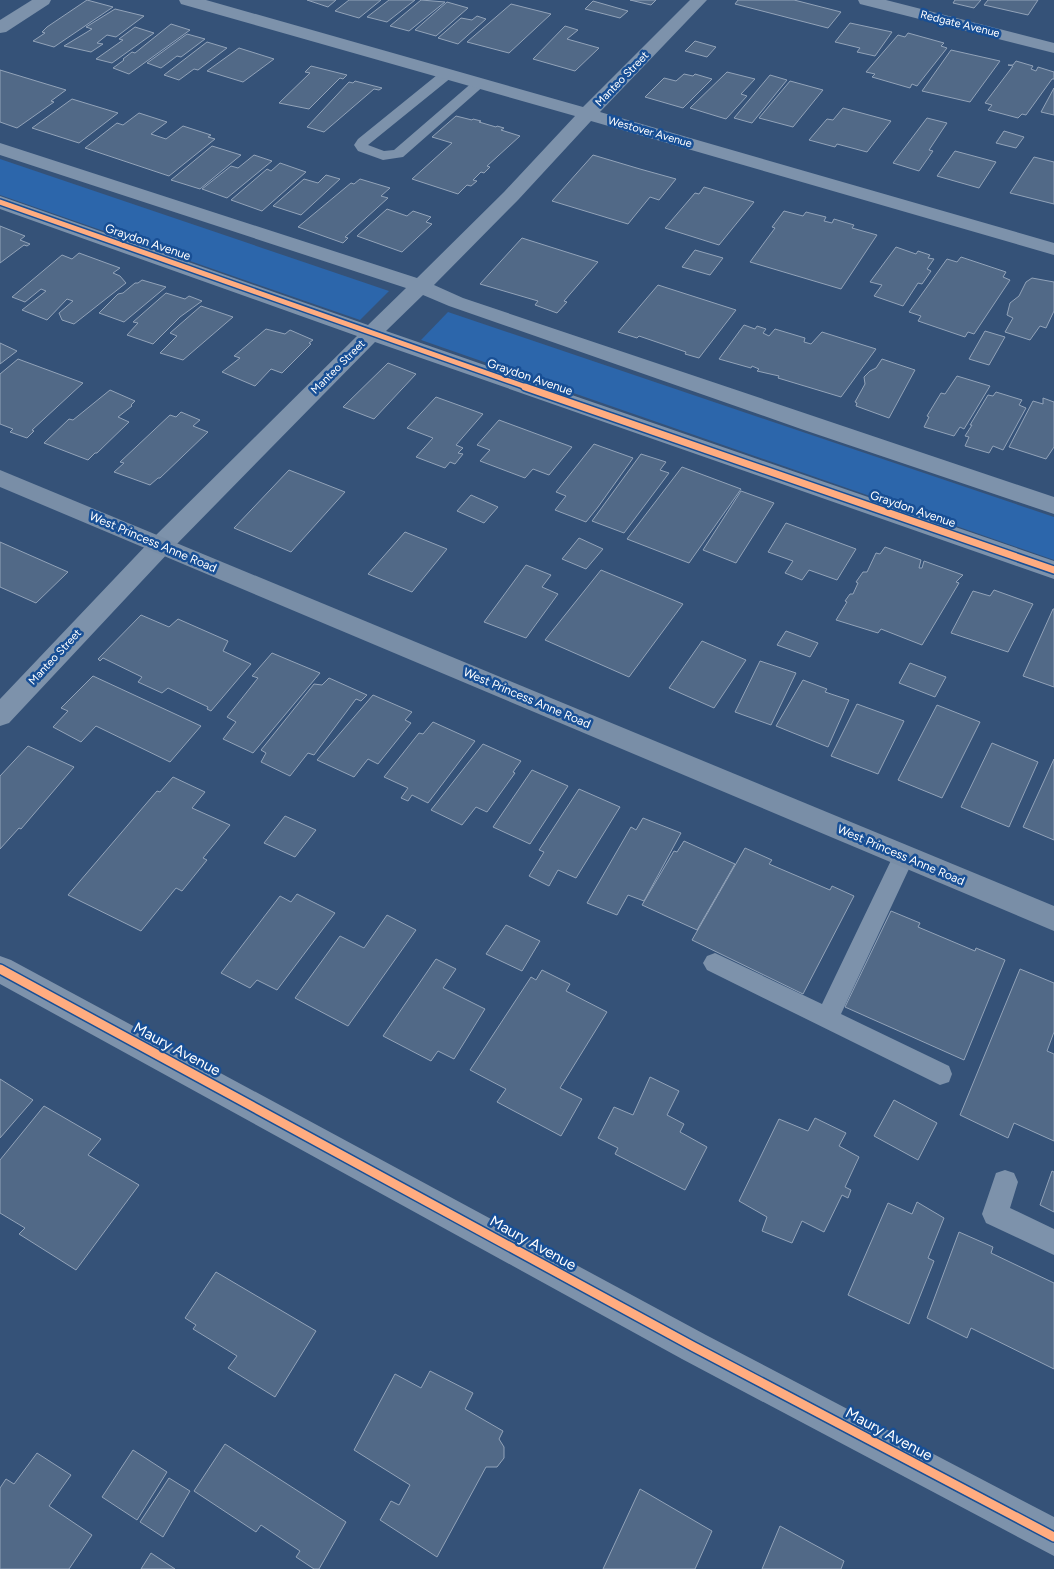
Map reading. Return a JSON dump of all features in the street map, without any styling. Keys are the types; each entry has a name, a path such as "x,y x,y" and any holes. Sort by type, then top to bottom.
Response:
{"main road":[{"name":"West Princess Anne Road","path":"0,478 1054,919"}],"street":[{"path":"0,28 42,0"},
{"name":"Westover Avenue","path":"187,0 866,193 1054,249"},
{"name":"Manteo Street","path":"0,716 161,545 511,196 699,0"},
{"name":"Redgate Avenue","path":"866,0 1054,48"},
{"path":"0,149 420,286 456,302 1054,506"},
{"name":"Graydon Avenue","path":"0,202 1054,570"},
{"name":"Maury Avenue","path":"0,969 694,1346 1054,1537"}],"lane":[{"path":"447,74 362,142 363,148 383,156 398,154 479,84"},
{"path":"827,1018 904,856"},
{"path":"714,964 940,1074"},
{"path":"1005,1182 994,1214 1054,1242"}],"shaded area":[{"path":"0,159 389,291 360,320 0,195"},
{"path":"448,312 1054,517 1054,560 421,340"}],"building":[{"path":"87,0 113,7 54,47 33,41 45,33 42,32 47,27"},
{"path":"307,0 336,0 328,7"},
{"path":"349,0 381,0 359,18 335,11"},
{"path":"389,0 415,0 387,22 367,17"},
{"path":"421,0 445,2 409,31 390,26"},
{"path":"630,0 656,0 651,5"},
{"path":"738,0 794,0 841,12 828,28 735,4"},
{"path":"955,0 981,0 974,8 953,3"},
{"path":"988,0 1038,0 1028,15 984,5"},
{"path":"593,1 628,11 620,18 585,9"},
{"path":"447,2 468,8 436,36 415,30"},
{"path":"511,4 551,14 509,53 467,42"},
{"path":"115,9 144,16 116,37 107,35 97,43 103,44 91,52 64,46 92,29 86,27"},
{"path":"477,16 486,19 458,44 438,38 461,18 472,20"},
{"path":"850,23 892,32 875,56 857,52 860,48 835,42"},
{"path":"171,24 190,30 129,74 113,68 132,52 135,53"},
{"path":"565,26 578,30 567,39 599,48 575,71 533,59"},
{"path":"135,27 154,33 112,63 96,59 123,40 119,39"},
{"path":"908,33 944,43 941,46 947,48 917,86 912,84 910,88 872,77 875,74 866,72 898,35 905,37"},
{"path":"187,34 205,39 181,57 177,56 161,68 147,63"},
{"path":"695,41 716,47 707,57 685,51"},
{"path":"207,42 227,48 198,70 194,69 179,80 164,75"},
{"path":"239,48 274,59 243,82 207,71"},
{"path":"951,50 1000,61 970,102 922,91"},
{"path":"1016,61 1033,66 1031,69 1036,71 1038,67 1054,72 1054,79 1052,79 1026,115 1022,114 1018,118 988,110 992,105 985,103 1013,66 1008,65 1013,65"},
{"path":"311,66 347,75 343,79 340,78 309,109 279,103 310,73 305,72"},
{"path":"0,70 66,90 51,101 54,102 17,128 0,122"},
{"path":"727,72 755,79 741,94 747,96 726,119 690,108"},
{"path":"684,74 693,76 695,74 712,79 683,108 645,97 664,78 676,81"},
{"path":"770,75 787,80 752,123 734,118"},
{"path":"355,81 382,88 379,90 374,89 324,132 307,127 349,82 353,83"},
{"path":"790,81 823,90 793,127 759,118"},
{"path":"1054,88 1054,115 1041,112"},
{"path":"72,99 118,113 79,143 32,128"},
{"path":"843,108 891,121 867,152 837,144 835,147 809,140 827,119 833,120"},
{"path":"139,113 167,122 151,134 166,139 183,126 211,135 208,137 215,139 169,176 85,148 117,123 123,125"},
{"path":"456,116 504,128 501,130 520,136 487,166 490,167 484,173 481,172 473,180 477,181 471,186 467,185 458,194 412,179 452,143 432,137"},
{"path":"927,118 947,123 929,150 933,151 919,171 893,163"},
{"path":"1004,131 1024,137 1016,148 996,143"},
{"path":"212,146 241,155 200,189 171,180"},
{"path":"955,151 996,162 979,188 937,176"},
{"path":"254,155 272,161 227,198 202,189 231,166 238,168"},
{"path":"593,155 676,179 659,200 650,197 628,224 552,201"},
{"path":"1034,157 1054,162 1054,204 1010,193"},
{"path":"280,163 306,172 262,211 231,200 267,169 271,171"},
{"path":"326,175 340,179 301,215 273,206 304,179 318,183"},
{"path":"360,179 390,188 381,196 388,198 345,237 348,238 343,243 298,227 351,183 354,184"},
{"path":"704,187 754,202 719,245 665,228 695,193 699,194"},
{"path":"387,209 407,216 413,211 431,217 426,222 432,224 402,252 357,236"},
{"path":"784,211 803,216 806,212 826,217 824,221 832,223 834,219 854,225 852,228 877,235 841,289 750,262 775,228 772,227"},
{"path":"0,226 25,236 20,240 30,244 24,245 0,263"},
{"path":"522,238 598,262 564,301 567,302 557,313 535,305 538,301 480,284"},
{"path":"896,247 916,254 918,251 930,255 928,258 934,259 927,269 931,271 922,284 918,283 903,306 874,296 882,285 870,282"},
{"path":"695,250 723,258 710,275 682,267"},
{"path":"79,253 120,268 113,273 120,276 126,283 74,324 62,320 59,313 73,301 67,299 47,320 22,310 46,291 41,289 25,302 12,297 62,255 72,259"},
{"path":"961,257 1006,272 1003,277 1010,280 974,334 968,332 965,337 918,321 921,316 909,312 947,259 957,262"},
{"path":"1032,278 1054,282 1054,311 1046,328 1040,326 1030,340 1005,332 1013,318 1007,315 1010,303 1019,296 1026,282"},
{"path":"142,280 166,287 124,322 99,313 118,294 123,293"},
{"path":"658,285 736,310 699,358 639,336 637,338 618,332"},
{"path":"166,293 185,299 189,296 202,301 180,317 153,344 127,335 138,323 133,322"},
{"path":"201,306 233,317 183,360 160,353 177,336 170,333"},
{"path":"744,325 755,329 757,326 766,329 763,333 769,336 775,329 805,338 804,342 811,344 822,332 876,349 841,397 778,378 779,376 757,371 759,369 752,366 751,368 719,359"},
{"path":"266,329 285,334 290,330 313,340 282,373 271,369 255,386 222,372 240,358 234,356"},
{"path":"985,331 1005,337 989,365 969,359"},
{"path":"0,343 17,351 0,364"},
{"path":"18,359 83,383 32,430 34,431 27,438 10,432 13,429 0,424 0,374"},
{"path":"882,359 915,370 889,418 856,406 857,403 855,402 865,384 864,377 876,368"},
{"path":"388,363 416,374 374,419 343,407"},
{"path":"957,376 990,386 964,429 960,427 954,436 924,427 929,417 927,416 941,393 945,394"},
{"path":"110,390 135,401 132,406 118,417 129,422 97,453 88,460 44,443 69,419 73,420"},
{"path":"996,392 1022,400 1019,405 1026,408 1003,450 993,446 989,453 965,446 969,437 965,436 972,425 970,425 988,395 993,396"},
{"path":"436,397 483,414 456,445 463,448 458,453 463,454 455,464 450,462 445,468 416,457 433,438 407,428"},
{"path":"1043,398 1054,402 1054,447 1046,459 1009,447 1033,401 1043,404"},
{"path":"181,412 200,420 193,426 208,432 160,478 150,485 114,472 124,463 120,462 170,415 176,417"},
{"path":"499,420 572,447 549,475 533,469 525,478 480,461 490,450 477,445"},
{"path":"594,444 633,458 586,522 555,510 566,496 556,492"},
{"path":"641,454 666,462 660,470 669,473 624,533 592,521"},
{"path":"682,467 741,489 689,563 627,539"},
{"path":"289,470 345,492 291,552 234,528"},
{"path":"741,491 774,503 736,563 703,550"},
{"path":"471,495 498,507 484,523 457,511"},
{"path":"786,523 856,549 837,580 809,570 802,580 785,573 793,561 768,552"},
{"path":"405,532 447,549 412,592 368,574"},
{"path":"579,538 603,549 586,569 562,559"},
{"path":"0,542 68,572 36,603 0,587"},
{"path":"885,547 921,560 919,568 922,568 924,561 963,575 956,582 959,583 922,645 881,629 878,633 836,620 847,602 845,601 850,594 853,594 858,583 856,582 863,572 867,572 876,553 880,554"},
{"path":"526,565 551,575 542,587 558,594 526,638 484,622"},
{"path":"601,570 683,604 629,677 545,640"},
{"path":"994,590 1033,604 1008,652 951,633 973,591 990,596"},
{"path":"1054,609 1054,687 1023,676"},
{"path":"141,615 169,627 178,619 228,641 223,651 251,664 211,711 207,709 208,707 168,688 162,693 138,682 142,677 103,658 100,661 98,659"},
{"path":"786,631 818,643 810,657 777,645"},
{"path":"702,641 746,660 714,708 669,688"},
{"path":"272,653 320,673 253,753 223,739 236,722 227,717 258,678 252,676"},
{"path":"760,661 796,673 771,725 735,712"},
{"path":"910,663 946,677 935,697 899,683"},
{"path":"93,676 201,726 170,762 96,726 81,742 53,727 68,711 61,708"},
{"path":"329,678 367,695 361,701 356,699 314,755 308,753 290,776 261,762 266,753 261,750 314,684 322,685"},
{"path":"803,680 827,689 825,692 849,700 828,747 776,726"},
{"path":"373,695 412,712 405,720 411,723 378,764 368,759 354,777 317,760"},
{"path":"857,704 904,721 878,774 831,756"},
{"path":"937,705 980,722 942,798 898,780"},
{"path":"433,722 475,741 428,803 412,795 408,801 401,798 408,788 384,777 419,733 423,734"},
{"path":"992,743 1038,762 1009,827 961,807"},
{"path":"483,744 521,761 513,772 515,773 487,812 476,807 462,825 431,810"},
{"path":"28,746 74,767 21,829 19,828 0,849 0,776"},
{"path":"1054,759 1054,840 1023,827"},
{"path":"532,770 568,786 530,844 493,827"},
{"path":"173,777 205,792 192,808 230,825 203,858 207,860 182,891 176,888 141,931 68,895 157,791 160,792"},
{"path":"579,789 620,807 576,878 558,870 549,886 529,876 544,852 539,850"},
{"path":"285,816 316,830 295,857 264,843"},
{"path":"643,818 681,833 644,901 628,895 617,915 587,903 631,827 636,830"},
{"path":"684,841 735,864 697,930 642,905 674,851 677,852"},
{"path":"745,848 772,860 769,864 830,890 832,886 854,896 803,994 692,940"},
{"path":"297,894 335,913 277,990 257,980 250,988 221,973 280,896 291,902"},
{"path":"891,911 920,923 918,927 975,951 976,948 1005,960 964,1060 845,1007"},
{"path":"387,915 416,930 348,1026 295,998 340,936 364,948"},
{"path":"506,925 540,941 522,971 486,954"},
{"path":"436,959 456,969 443,988 485,1009 454,1059 438,1051 431,1061 383,1036"},
{"path":"1020,969 1054,983 1054,1032 1047,1051 1054,1054 1054,1141 1014,1123 1008,1138 960,1115"},
{"path":"542,970 570,984 566,991 607,1012 560,1088 582,1099 561,1136 497,1102 506,1089 470,1070 531,977 536,980"},
{"path":"650,1077 679,1091 667,1115 684,1124 680,1132 707,1147 685,1190 615,1154 618,1148 598,1138 614,1107 633,1115"},
{"path":"0,1079 33,1100 0,1138"},
{"path":"894,1100 937,1123 918,1160 874,1136"},
{"path":"44,1106 101,1139 88,1155 139,1185 76,1270 19,1234 25,1228 0,1213 0,1160"},
{"path":"815,1118 846,1133 839,1146 859,1157 845,1187 851,1190 848,1198 842,1195 824,1232 802,1221 792,1243 762,1231 767,1217 739,1201 779,1119 808,1131"},
{"path":"1052,1171 1054,1172 1054,1212 1040,1205"},
{"path":"917,1202 944,1218 928,1258 934,1261 909,1324 848,1295 888,1203 912,1214"},
{"path":"959,1232 993,1247 991,1253 1054,1283 1054,1369 971,1328 967,1338 927,1318"},
{"path":"216,1272 316,1331 275,1397 228,1368 237,1356 193,1329 196,1325 185,1318"},
{"path":"430,1371 473,1393 465,1409 503,1431 499,1439 504,1447 504,1458 497,1467 486,1467 437,1557 380,1520 391,1501 399,1505 410,1485 354,1450 395,1374 421,1388"},
{"path":"225,1444 346,1522 319,1569 314,1569 296,1557 300,1551 261,1525 256,1532 194,1491"},
{"path":"133,1450 167,1472 137,1520 102,1497"},
{"path":"37,1453 71,1475 49,1506 92,1535 69,1569 0,1569 0,1488 6,1479 14,1484"},
{"path":"169,1478 190,1491 163,1537 140,1522"},
{"path":"640,1489 712,1531 695,1569 603,1569"},
{"path":"780,1526 844,1561 841,1569 762,1569"},
{"path":"151,1553 175,1569 141,1569"}],"cycle path":[{"path":"0,202 467,367 1054,570"},
{"path":"0,969 694,1347 1054,1537"}]}
